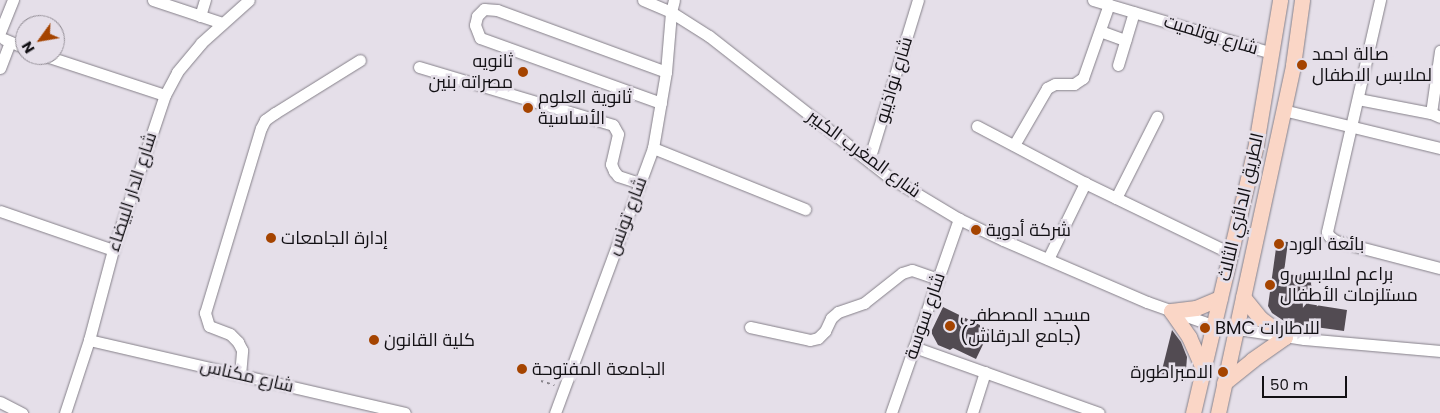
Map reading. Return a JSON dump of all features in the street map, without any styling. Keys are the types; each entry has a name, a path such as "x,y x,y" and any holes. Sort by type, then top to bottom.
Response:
{"main road":[{"name":"الطريق الدائري الثالث","path":"1193,413 1212,325 1256,144 1280,0"},
{"name":"الطريق الدائري الثالث","path":"1218,413 1293,65 1302,0"},
{"path":"1224,383 1252,360 1285,337 1260,318 1243,297"},
{"path":"1171,311 1187,310 1220,298"},
{"path":"1171,311 1189,337 1203,368"}],"street":[{"path":"0,32 13,0"},
{"path":"154,0 222,23"},
{"path":"200,16 205,0"},
{"name":"شارع الدار البيضاء","path":"64,413 89,340 112,250 165,95 177,72 201,43 249,0"},
{"name":"شارع المغرب الكبير","path":"643,0 671,12 709,36 889,177 959,219 1048,259 1171,311 1212,325 1285,337 1440,351"},
{"name":"شارع تونس","path":"555,413 653,148 666,72 671,12 674,0"},
{"name":"شارع نواذيبو","path":"869,160 918,0"},
{"name":"شارع بوتلميت","path":"1093,0 1272,53"},
{"path":"1380,0 1328,226 1329,236 1336,241 1440,268"},
{"path":"1014,146 1047,88 1055,84 1074,84 1082,78 1108,4"},
{"path":"661,103 480,38 475,25 477,16 484,9 497,10 666,72"},
{"path":"1118,65 1134,12"},
{"path":"1100,31 1125,40"},
{"path":"0,68 5,40"},
{"path":"1358,99 1436,115 1440,51"},
{"path":"240,375 242,350 238,342 230,334 209,326 205,313 261,128 265,120 275,112 360,60"},
{"path":"65,62 165,95"},
{"path":"419,67 613,125 618,134 612,164 614,171 618,176 640,183"},
{"path":"1283,110 1352,125 1440,148"},
{"path":"1116,198 1157,117"},
{"path":"977,126 1085,183 1230,253"},
{"path":"653,148 805,210"},
{"path":"1048,259 1085,183"},
{"path":"0,211 112,250"},
{"name":"شارع سوسة","path":"891,413 959,219"},
{"path":"750,327 810,340 818,338 825,331 831,318 838,312 864,304 902,273 912,270 938,279"},
{"name":"شارع مكناس","path":"89,340 404,413"},
{"path":"914,347 1099,413"},
{"path":"972,413 984,372"},
{"path":"0,402 22,413"}],"building":[{"path":"1277,241 1288,242 1284,272 1313,276 1309,304 1347,310 1344,331 1287,323 1272,313 1268,306"},
{"path":"943,307 990,330 976,359 953,348 950,350 938,345 931,332"},
{"path":"1172,330 1181,342 1187,357 1185,383 1160,378"}],"place":[{"name":"صالة احمد لملابس الاطفال","path":"1302,65"},
{"name":"ثانويه مصراته بنين","path":"523,72"},
{"name":"ثانوية العلوم الأساسية","path":"528,108"},
{"name":"شركة أدوية","path":"976,230"},
{"name":"إدارة الجامعات","path":"271,238"},
{"name":"بائعة الورد","path":"1279,244"},
{"name":"براعم لملابس و مستلزمات الأطفال","path":"1270,285"},
{"name":"مسجد المصطفى (جامع الدرقاش)","path":"950,326"},
{"name":"BMC للاطارات","path":"1205,328"},
{"name":"كلية القانون","path":"374,340"},
{"name":"الجامعة المفتوحة","path":"522,369"},
{"name":"الامبراطورة","path":"1223,372"}]}
